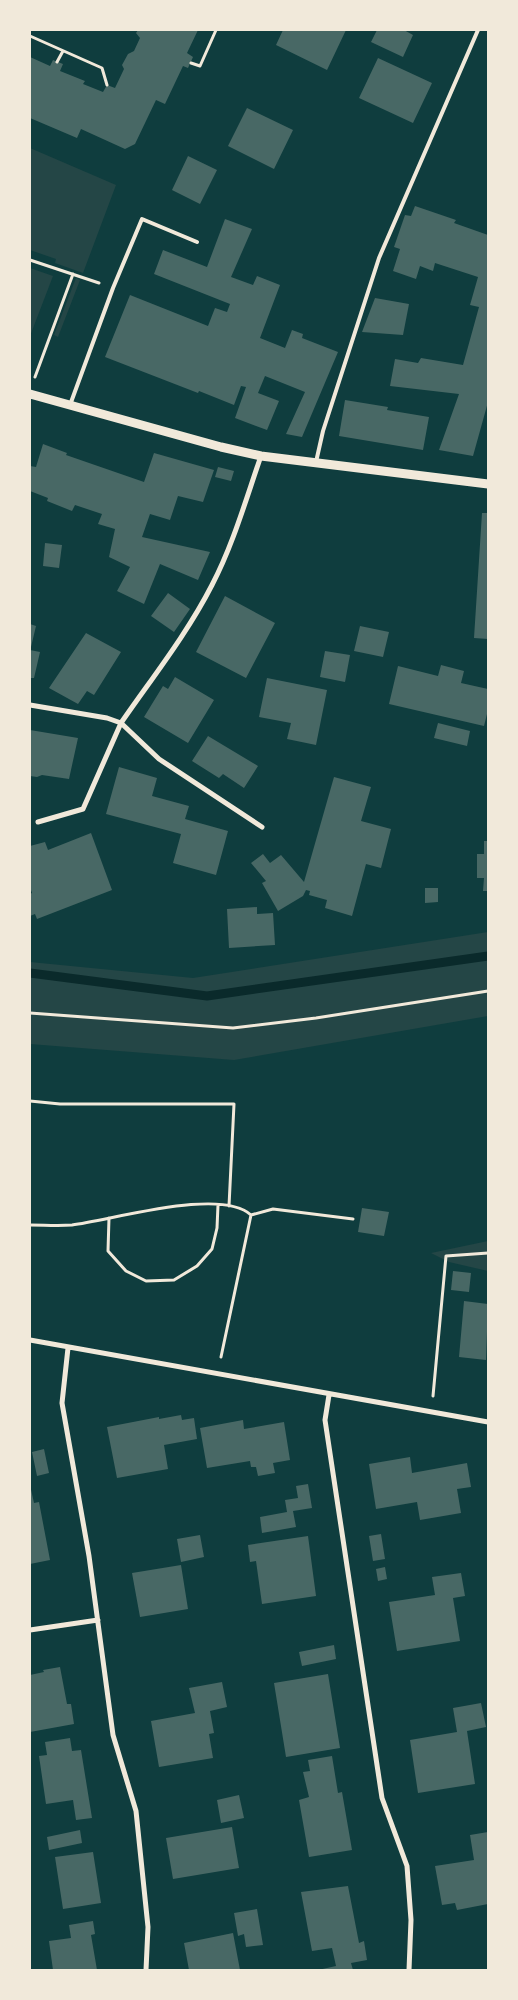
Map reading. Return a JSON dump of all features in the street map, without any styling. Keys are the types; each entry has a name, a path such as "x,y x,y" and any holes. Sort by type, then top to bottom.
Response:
{"street":[{"path":"30,394 221,447 261,456 488,484"},
{"path":"38,822 83,809 121,723 191,620 212,585 230,542 261,456"},
{"path":"30,706 107,718 121,723 159,759 262,827"},
{"path":"30,1340 488,1422"},
{"path":"68,1348 62,1403 89,1556 113,1735 136,1811 148,1928 146,1970"},
{"path":"329,1395 325,1420 378,1780 382,1798 408,1866 411,1920 409,1970"},
{"path":"30,1630 98,1620"}],"lane":[{"path":"316,463 323,431 379,258 478,30"},
{"path":"70,406 113,288 142,219 197,242"}],"path":[{"path":"191,63 200,66 216,30"},
{"path":"30,36 102,68 107,85"},
{"path":"57,62 63,51"},
{"path":"30,260 113,288"},
{"path":"33,381 73,274"},
{"path":"30,1012 234,1028 316,1018 488,991"},
{"path":"30,1101 60,1104 234,1104 229,1206"},
{"path":"30,1225 71,1225 193,1203 229,1206 246,1210 252,1215"},
{"path":"109,1218 108,1250 126,1271 146,1281 174,1280 197,1266 212,1249 217,1228 218,1205"},
{"path":"252,1215 273,1209 353,1219"},
{"path":"218,1374 252,1215"},
{"path":"431,1412 446,1256 488,1253"}],"shaded area":[{"path":"30,148 116,185 83,273 55,263 56,259 30,250"},
{"path":"30,268 53,276 30,336"},
{"path":"76,278 80,280 58,337 54,335"},
{"path":"488,932 488,1016 234,1060 30,1044 30,962 193,978"},
{"path":"488,1241 488,1271 449,1262 431,1253"}],"building":[{"path":"138,30 198,30 187,53 193,57 188,68 183,66 165,104 156,100 135,144 125,149 81,129 77,138 30,118 30,57 50,66 53,60 63,64 60,71 85,81 83,84 103,92 107,85 115,88 124,69 122,65 128,54 134,51 140,38 136,33"},
{"path":"283,30 346,30 327,70 276,45"},
{"path":"377,30 404,30 413,35 403,57 371,42"},
{"path":"378,58 432,83 413,123 359,98"},
{"path":"247,108 293,130 274,169 228,146"},
{"path":"188,156 217,170 200,204 172,190"},
{"path":"415,206 456,220 454,223 488,235 488,402 473,456 439,450 459,394 390,386 395,359 418,363 421,358 463,365 479,307 470,305 478,277 435,263 433,271 420,266 416,279 393,271 400,249 394,247 405,215 411,216"},
{"path":"225,219 252,229 231,277 253,285 257,276 280,285 260,338 285,348 292,330 303,334 302,338 338,352 302,437 286,434 305,392 265,376 258,393 279,401 267,430 235,418 246,387 241,386 234,405 105,357 130,295 208,326 215,308 227,312 230,304 154,274 163,250 207,267"},
{"path":"375,298 409,304 403,335 362,332"},
{"path":"345,400 388,407 387,410 429,417 423,450 339,436"},
{"path":"43,444 67,453 66,455 144,482 154,453 214,470 203,502 178,496 170,520 150,514 142,537 210,552 198,580 160,564 144,604 117,591 130,567 109,557 115,529 98,524 102,514 75,505 72,511 47,501 48,498 30,491 30,466 36,467"},
{"path":"218,467 234,471 231,481 215,477"},
{"path":"482,513 488,513 488,639 474,638"},
{"path":"45,543 62,545 59,568 43,566"},
{"path":"168,593 190,609 174,632 151,616"},
{"path":"225,596 275,623 246,678 196,652"},
{"path":"30,624 36,626 31,647 30,647"},
{"path":"360,626 389,632 383,657 354,651"},
{"path":"86,633 121,652 94,695 87,691 78,704 49,688"},
{"path":"30,650 40,652 34,678 30,678"},
{"path":"325,651 350,655 345,682 320,677"},
{"path":"441,665 464,671 461,683 488,689 488,710 484,726 389,704 398,666 438,676"},
{"path":"175,677 214,700 188,743 144,717 163,686 168,689"},
{"path":"267,678 327,690 316,745 287,739 291,723 259,717"},
{"path":"438,723 470,731 467,746 434,738"},
{"path":"30,730 78,738 69,779 42,775 37,777 30,776"},
{"path":"208,736 258,766 244,788 223,774 219,778 192,761"},
{"path":"119,767 157,778 152,796 189,806 185,819 228,831 216,875 173,863 181,834 106,814"},
{"path":"334,777 371,787 361,821 391,829 381,868 366,864 352,916 325,908 327,900 309,895 310,891 306,890 303,896 278,911 262,883 266,881 251,863 263,854 270,863 281,855 304,882"},
{"path":"91,833 112,890 37,919 35,914 30,916 30,894 32,893 30,887 30,846 45,842 48,850"},
{"path":"484,841 488,841 488,891 483,891 484,878 477,878 477,854 484,854"},
{"path":"425,888 438,888 438,902 425,903"},
{"path":"257,907 257,914 273,913 275,945 229,948 227,909"},
{"path":"362,1208 389,1212 384,1236 358,1232"},
{"path":"453,1271 471,1273 469,1292 451,1290"},
{"path":"464,1301 488,1304 486,1360 459,1357"},
{"path":"181,1415 182,1420 194,1418 197,1439 164,1445 168,1469 117,1478 107,1427 159,1417 159,1419"},
{"path":"243,1420 244,1429 284,1422 290,1460 273,1463 275,1473 258,1476 256,1467 251,1467 250,1461 207,1468 200,1428"},
{"path":"44,1449 49,1473 37,1476 32,1452"},
{"path":"410,1457 412,1473 467,1463 471,1487 457,1489 461,1513 420,1520 417,1502 376,1509 369,1464"},
{"path":"308,1484 312,1508 293,1511 296,1527 262,1533 260,1517 287,1512 285,1500 298,1498 296,1486"},
{"path":"30,1485 34,1503 39,1502 50,1560 30,1564"},
{"path":"381,1534 385,1559 373,1561 369,1536"},
{"path":"200,1535 204,1557 181,1562 177,1539"},
{"path":"308,1536 316,1596 262,1604 256,1561 250,1562 248,1545"},
{"path":"181,1565 188,1609 140,1617 132,1573"},
{"path":"385,1567 387,1579 378,1581 376,1569"},
{"path":"461,1573 465,1596 453,1598 460,1641 397,1651 389,1602 435,1595 432,1577"},
{"path":"334,1645 336,1659 302,1666 299,1652"},
{"path":"60,1667 67,1704 71,1704 74,1724 30,1732 30,1675"},
{"path":"328,1674 340,1748 286,1757 274,1683"},
{"path":"222,1682 227,1707 210,1711 214,1733 209,1734 213,1758 159,1767 151,1721 195,1713 189,1688"},
{"path":"481,1703 486,1727 467,1731 475,1784 418,1793 410,1740 457,1732 453,1708"},
{"path":"70,1738 72,1751 81,1750 92,1818 76,1820 73,1800 46,1804 39,1756 47,1755 45,1742"},
{"path":"332,1756 338,1793 342,1792 352,1850 309,1857 299,1800 309,1797 303,1772 310,1771 308,1760"},
{"path":"239,1795 244,1818 221,1823 217,1800"},
{"path":"232,1827 239,1868 173,1879 166,1838"},
{"path":"80,1830 82,1843 49,1850 47,1837"},
{"path":"488,1832 488,1904 457,1910 455,1903 442,1905 435,1866 474,1860 470,1835"},
{"path":"93,1852 101,1903 63,1909 55,1857"},
{"path":"348,1886 359,1943 364,1941 367,1960 351,1963 353,1970 318,1970 336,1966 332,1948 312,1951 301,1892"},
{"path":"257,1909 263,1945 246,1947 244,1934 238,1936 234,1913"},
{"path":"93,1921 95,1934 91,1935 97,1970 53,1970 49,1941 71,1938 69,1925"},
{"path":"233,1933 240,1970 189,1970 184,1943"}],"waterway":[{"path":"30,973 207,996 488,956"}]}
